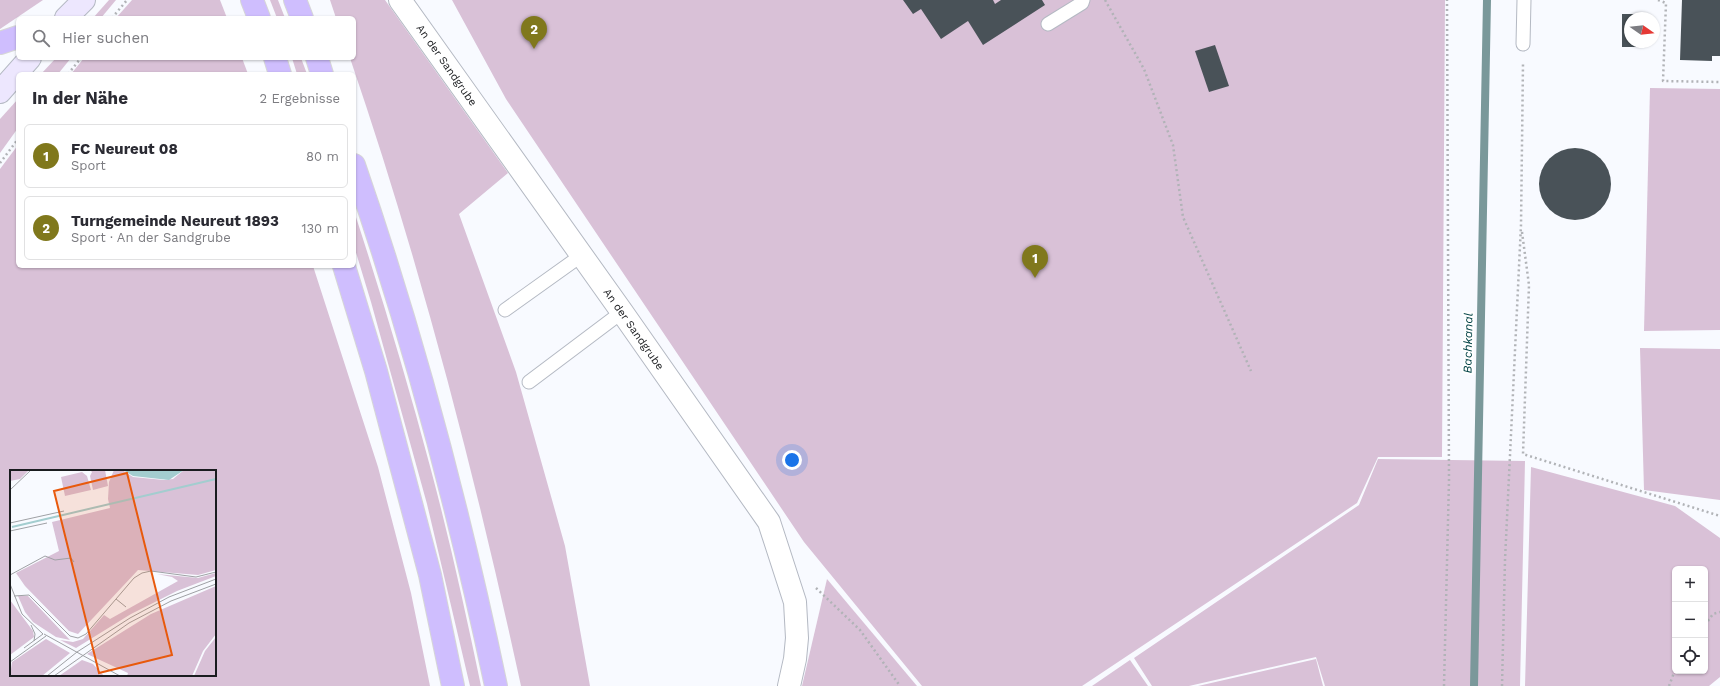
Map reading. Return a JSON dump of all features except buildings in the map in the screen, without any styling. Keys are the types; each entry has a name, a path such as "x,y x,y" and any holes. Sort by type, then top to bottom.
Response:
{"highway":[{"path":"252,0 258,16"},
{"path":"295,0 301,16"},
{"path":"0,43 16,38"},
{"path":"276,60 279,72"},
{"path":"318,60 321,72"},
{"path":"356,170 426,393 475,584 496,686"},
{"path":"345,268 376,371 428,567 453,686"}],"main road":[{"path":"68,16 84,0"},
{"path":"18,72 28,60"},
{"path":"0,92 16,74"}],"street":[{"name":"An der Sandgrube","path":"400,0 582,255 769,522 795,602 797,623 795,659 789,686"}],"lane":[{"path":"1048,24 1082,3 1083,0"},
{"path":"1523,44 1524,0"},
{"path":"505,310 582,255"},
{"path":"529,382 622,312"}],"path":[{"path":"114,16 127,0"},
{"path":"1105,0 1144,69 1173,145 1183,217 1251,371"},
{"path":"1444,686 1449,480 1447,0"},
{"path":"1658,0 1666,3 1663,81 1720,82"},
{"path":"1502,686 1505,560 1521,225 1523,44"},
{"path":"70,72 79,60"},
{"path":"0,163 16,143"},
{"path":"1521,225 1529,285 1523,454 1720,516"},
{"path":"786,575 818,589 850,620 860,630 900,686"},
{"path":"1708,621 1713,614 1720,612"},
{"path":"1669,686 1674,674"}],"shaded area":[{"path":"0,0 43,0 19,16 16,16 16,18 0,29"},
{"path":"109,0 116,0 103,16 95,16"},
{"path":"132,0 220,0 226,16 118,16"},
{"path":"270,0 278,0 284,16 276,16"},
{"path":"330,0 385,0 508,173 459,214 516,372 565,546 590,686 521,686 485,527 423,291 376,135 356,72 351,60 356,60 356,16 335,16"},
{"path":"452,0 1445,0 1442,457 1378,457 1357,503 1082,686 922,686 804,542 506,99"},
{"path":"54,60 69,60 60,72 43,72"},
{"path":"82,60 243,60 247,72 73,72"},
{"path":"293,60 302,60 306,72 296,72"},
{"path":"1650,88 1720,89 1720,330 1644,331"},
{"path":"16,101 16,131 0,153 0,119"},
{"path":"16,148 16,268 314,268 378,467 411,593 430,686 0,686 0,169"},
{"path":"356,217 394,340 431,470 458,578 481,686 470,686 427,504 356,253"},
{"path":"1640,348 1720,349 1720,500 1644,490"},
{"path":"1378,459 1525,461 1520,686 1325,686 1316,657 1189,686 1152,686 1134,658 1359,505"},
{"path":"1531,467 1675,506 1720,538 1720,677 1709,686 1525,686"},
{"path":"827,579 917,686 802,686"},
{"path":"1316,659 1323,686 1198,686"},
{"path":"1130,660 1148,686 1092,686"}],"waterway":[{"name":"Bachkanal","path":"1474,686 1487,0"}],"place":[{"name":"Turngemeinde Neureut 1893","path":"534,49"},
{"name":"FC Neureut 08","path":"1035,278"}]}
